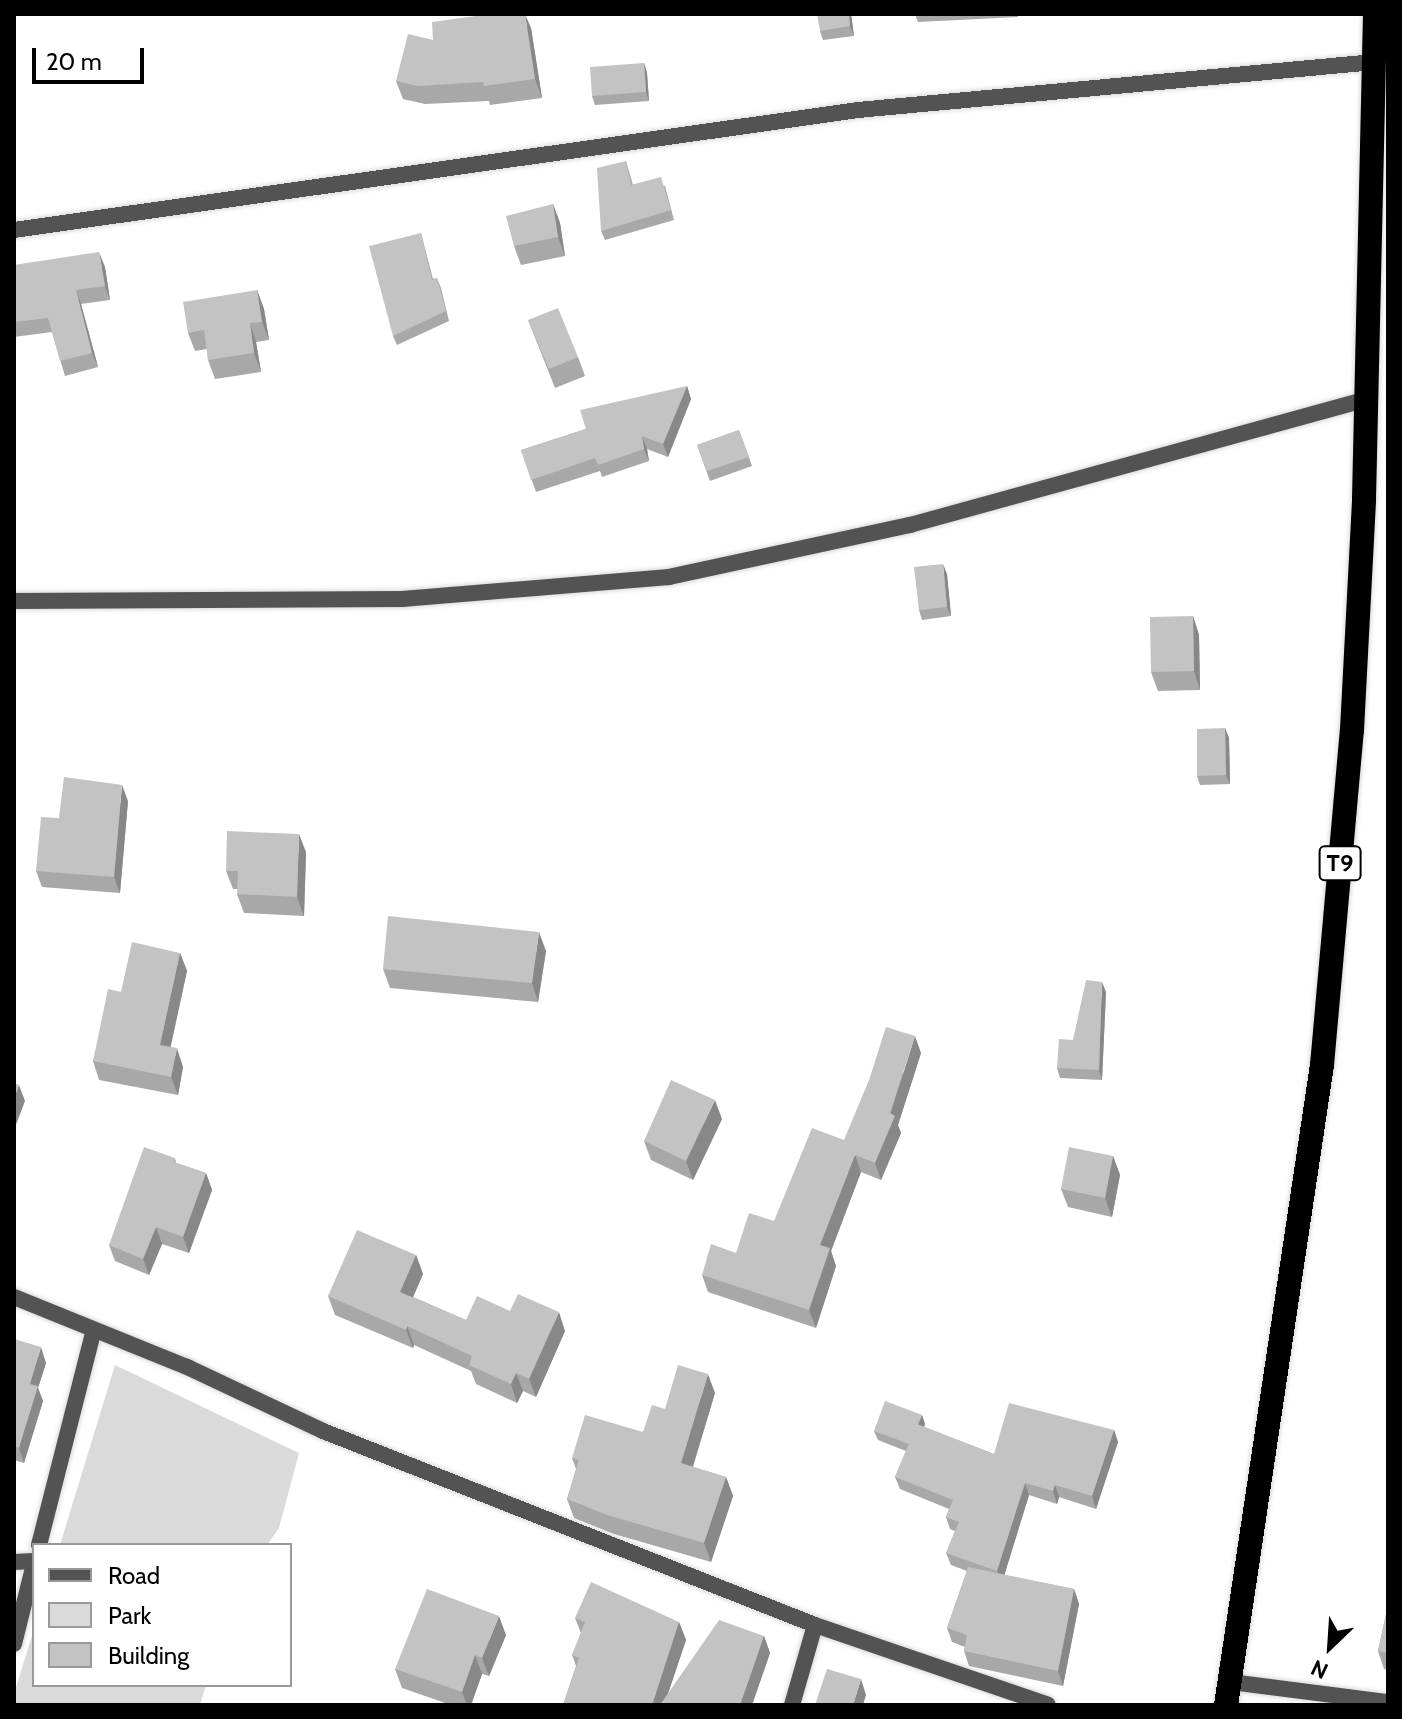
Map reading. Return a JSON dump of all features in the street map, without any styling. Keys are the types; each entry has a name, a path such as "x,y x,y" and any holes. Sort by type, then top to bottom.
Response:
{"highway":[{"name":"T9","path":"1229,1693 1322,1065 1352,730 1366,399 1378,318 1375,14"}],"street":[{"path":"14,230 858,110 1374,62"},
{"path":"14,601 402,599 669,577 910,525 1366,399"},
{"path":"14,1297 187,1367 323,1431 815,1625 1048,1705"},
{"path":"40,1543 94,1330"},
{"path":"14,1644 32,1570"},
{"path":"792,1705 815,1625"},
{"path":"1229,1693 1388,1702"}],"green space":[{"path":"115,1365 299,1453 279,1528 268,1543 61,1543"},
{"path":"32,1636 32,1687 205,1687 200,1705 14,1705 14,1694"}],"building":[{"path":"490,14 525,14 535,79 484,86 483,82 418,86 396,81 408,34 433,40 432,22"},
{"path":"817,14 849,14 850,26 820,31"},
{"path":"644,63 646,92 592,96 590,67"},
{"path":"626,161 631,185 661,177 671,210 601,231 597,168"},
{"path":"553,204 558,237 514,246 506,216"},
{"path":"421,233 432,280 437,278 446,311 393,336 369,246"},
{"path":"99,252 105,286 76,290 92,353 60,361 48,318 14,322 14,265"},
{"path":"257,290 262,322 250,323 254,353 208,360 204,330 188,333 183,302"},
{"path":"558,308 578,357 549,369 528,320"},
{"path":"687,386 663,444 642,436 644,449 598,465 595,458 531,480 521,450 586,429 580,410"},
{"path":"739,430 749,457 707,471 697,445"},
{"path":"943,564 947,607 919,610 914,567"},
{"path":"1193,616 1194,671 1151,672 1150,617"},
{"path":"1225,728 1226,775 1197,776 1197,729"},
{"path":"64,777 122,785 114,877 36,871 41,817 59,818"},
{"path":"227,831 299,834 297,897 237,894 238,871 226,871"},
{"path":"388,916 539,932 532,983 383,969"},
{"path":"132,942 180,953 160,1045 177,1048 171,1077 93,1061 108,989 121,992"},
{"path":"1086,980 1102,982 1099,1070 1057,1068 1059,1039 1073,1040"},
{"path":"886,1027 915,1036 890,1113 895,1116 875,1163 855,1155 820,1245 830,1248 809,1310 702,1275 711,1244 736,1253 749,1213 774,1221 812,1128 844,1140 869,1080"},
{"path":"671,1080 715,1100 686,1161 644,1141"},
{"path":"144,1147 206,1173 183,1237 156,1227 143,1259 109,1245"},
{"path":"1069,1147 1113,1156 1105,1198 1061,1189"},
{"path":"357,1230 416,1255 400,1292 466,1320 477,1296 510,1311 518,1294 559,1312 529,1379 516,1373 511,1384 469,1365 472,1356 407,1326 406,1330 328,1296"},
{"path":"14,1339 41,1347 30,1384 38,1386 19,1448 14,1446"},
{"path":"678,1365 708,1374 681,1463 726,1477 704,1543 607,1515 567,1499 579,1460 572,1458 585,1415 643,1432 652,1405 665,1409"},
{"path":"885,1401 922,1415 909,1444 874,1431"},
{"path":"1009,1403 1114,1430 1092,1496 1055,1485 1053,1491 1025,1483 997,1571 946,1553 959,1522 946,1517 953,1500 895,1477 917,1424 994,1454"},
{"path":"968,1567 1074,1589 1058,1671 964,1651 967,1635 947,1628"},
{"path":"591,1582 679,1622 652,1705 563,1705 579,1658 572,1655 585,1622 575,1618"},
{"path":"427,1589 499,1616 482,1658 475,1655 462,1692 395,1669"},
{"path":"1388,1605 1388,1653 1378,1651"},
{"path":"719,1620 764,1636 740,1705 660,1705"},
{"path":"827,1669 861,1679 853,1705 815,1705"}]}
